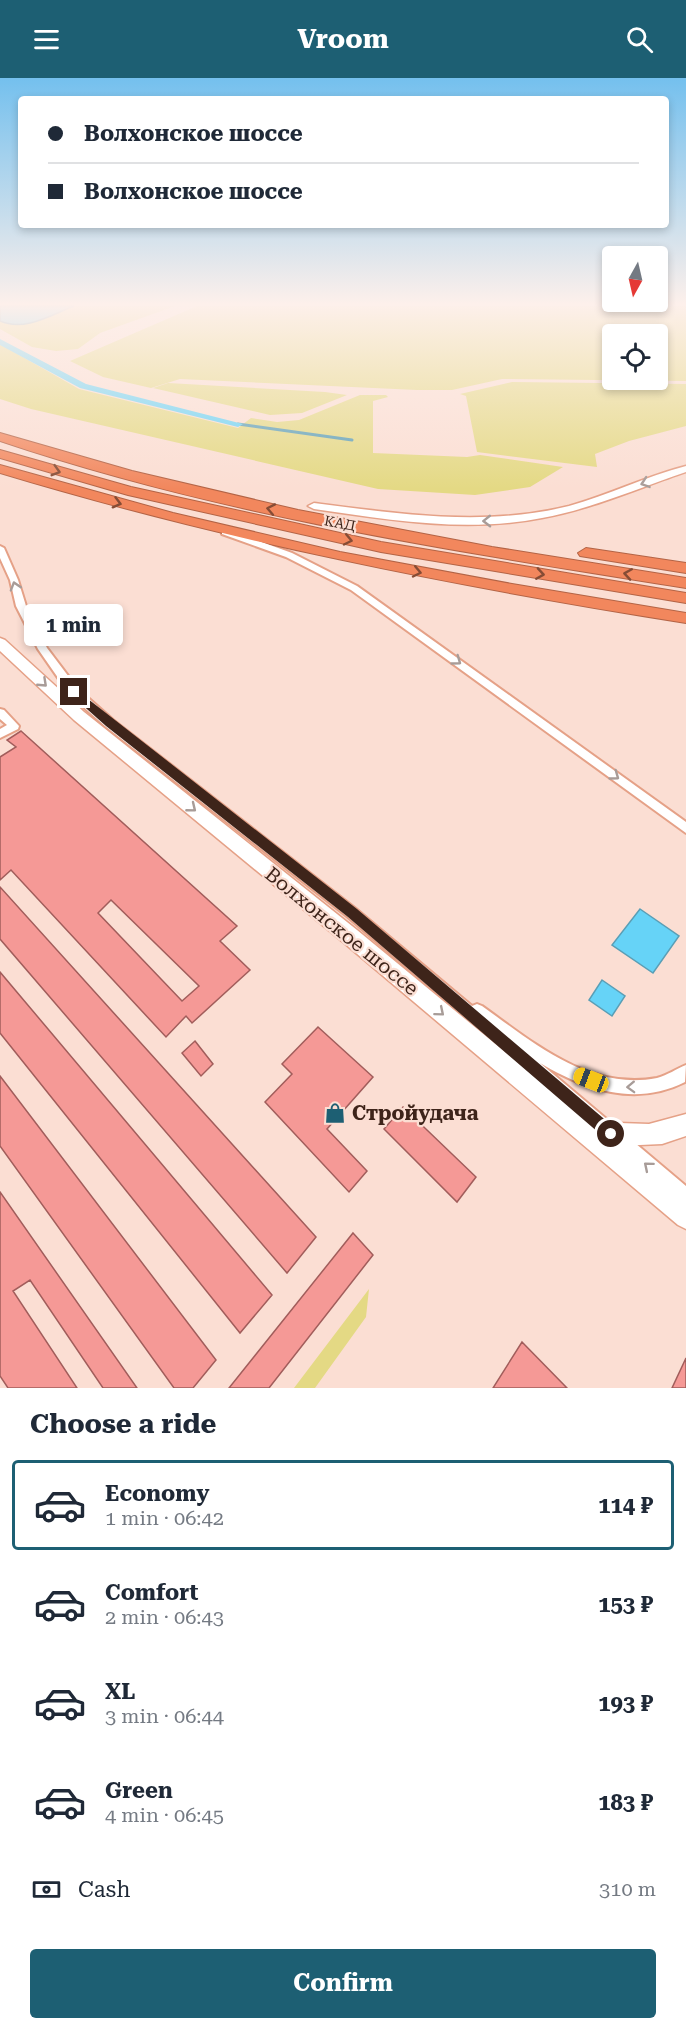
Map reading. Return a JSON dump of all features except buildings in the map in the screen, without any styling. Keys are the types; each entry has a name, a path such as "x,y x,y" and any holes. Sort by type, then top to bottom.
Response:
{"highway":[{"path":"0,428 50,444 314,506 433,530 686,568"},
{"name":"КАД","path":"0,437 142,478 247,504 482,549 686,583"},
{"name":"КАД","path":"0,454 128,491 381,547 686,597"},
{"path":"0,469 114,503 216,529 447,578 686,618"}],"main road":[{"path":"314,506 416,519 455,522 501,521 574,508 686,469"},
{"name":"Волхонское шоссе","path":"0,643 79,716 350,936 686,1216"},
{"path":"585,1133 670,1133 686,1125"}],"street":[{"path":"216,529 289,555 354,588 686,828"},
{"name":"Волхонское шоссе","path":"0,548 33,631 74,692 109,723 282,857 429,977 686,1197"},
{"path":"0,713 14,726 0,734"},
{"path":"429,977 539,1054 572,1072 610,1087 650,1086 667,1082 686,1072"}],"shaded area":[{"path":"0,367 41,367 79,389 238,428 251,418 277,422 299,420 360,395 386,395 388,397 373,401 373,453 467,457 480,455 563,467 530,487 475,495 378,489 31,409 0,399"},
{"path":"83,367 602,367 602,380 502,379 452,390 180,379 151,388 103,377"},
{"path":"668,367 686,367 686,381 668,381"},
{"path":"512,382 602,383 602,390 668,390 668,384 686,384 686,426 629,441 595,454 597,467 477,452 466,396 460,394"},
{"path":"168,383 347,395 302,413 270,415 153,388"},
{"path":"369,1289 366,1317 315,1388 294,1388"}],"water":[{"path":"640,909 679,936 653,973 612,945"},
{"path":"602,980 625,996 612,1016 589,1000"}],"waterway":[{"path":"47,367 83,386 238,424"},
{"path":"238,424 352,440"}],"place":[{"name":"Стройудача","path":"335,1113"}],"route":[{"path":"74,692 109,723 352,913 611,1134"}]}
